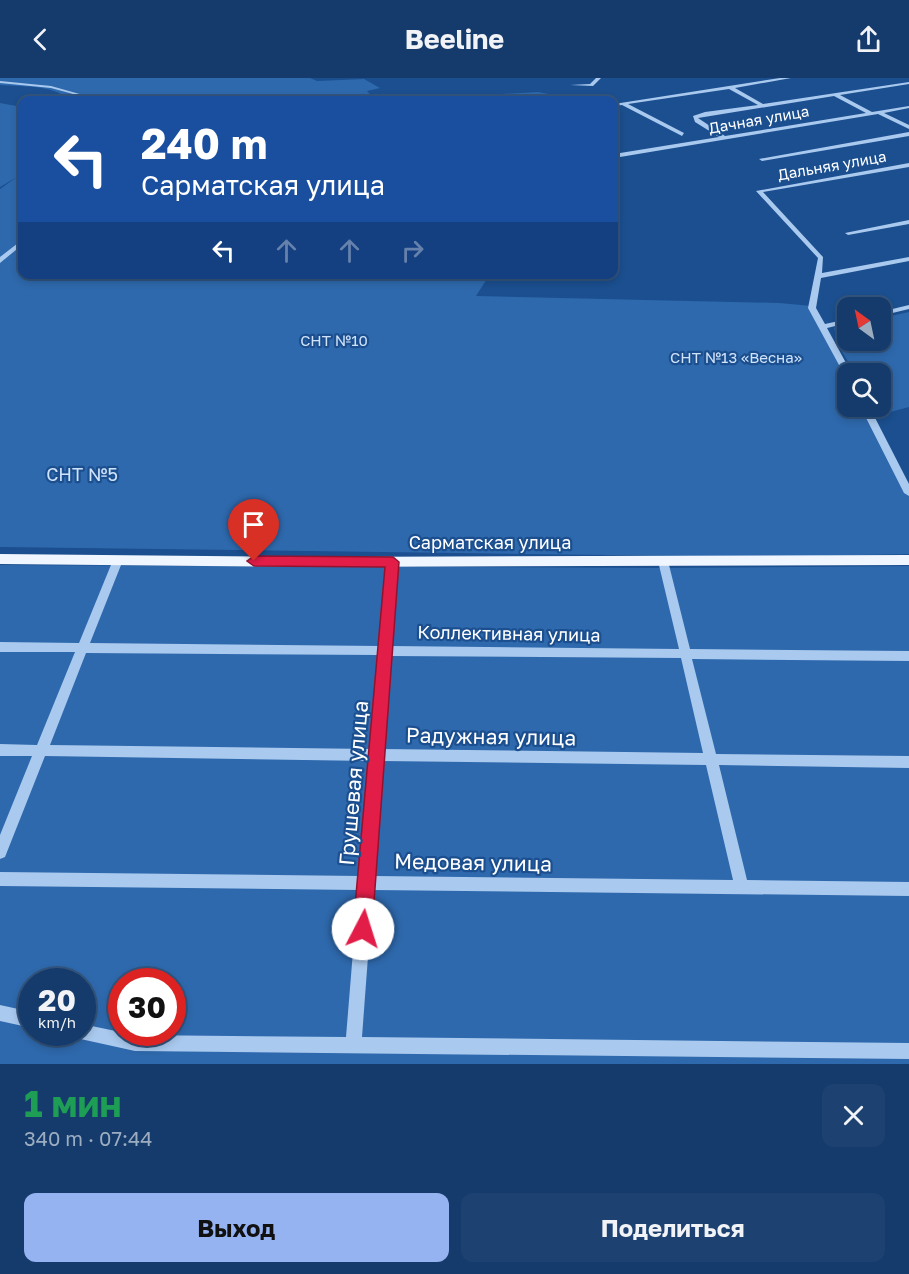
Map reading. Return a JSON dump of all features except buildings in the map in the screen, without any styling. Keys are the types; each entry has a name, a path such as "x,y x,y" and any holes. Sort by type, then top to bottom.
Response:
{"main road":[{"name":"Сарматская улица","path":"0,559 393,562 909,560"}],"street":[{"path":"572,85 591,85 599,78"},
{"path":"618,105 789,78"},
{"path":"0,82 51,87 76,96"},
{"path":"724,138 697,121 695,117 909,83"},
{"path":"730,87 762,105"},
{"path":"834,94 909,127"},
{"path":"624,104 682,134"},
{"name":"Дачная улица","path":"618,155 909,107"},
{"path":"762,159 909,134"},
{"name":"Дальняя улица","path":"818,276 821,258 759,190 909,165"},
{"path":"848,233 909,222"},
{"path":"0,261 18,245"},
{"path":"842,363 812,308 818,276 909,259"},
{"path":"891,311 909,307"},
{"path":"823,327 837,324"},
{"path":"870,417 909,493"},
{"path":"0,852 118,560"},
{"path":"663,561 742,887"},
{"name":"Грушевая улица","path":"353,1044 393,562"},
{"name":"Коллективная улица","path":"0,647 909,656"},
{"name":"Радужная улица","path":"0,750 909,762"},
{"name":"Медовая улица","path":"0,879 909,889"},
{"path":"0,1013 18,1017"},
{"path":"96,1035 135,1043 909,1051"}],"green space":[{"path":"0,78 310,78 317,81 364,79 380,88 367,91 371,96 63,96 46,89 0,85"},
{"path":"538,92 555,96 468,96"},
{"path":"0,103 18,106 18,279 487,279 476,296 779,303 812,306 840,363 837,363 837,417 867,417 909,494 909,554 763,557 0,547 0,189 17,177 0,187"},
{"path":"909,312 909,407 891,412 891,363 849,363 842,351 891,351 891,316"},
{"path":"0,565 663,568 909,566 909,1064 0,1064"}],"route":[{"path":"254,561 393,562 363,929"}],"park label":[{"name":"СНТ №10","path":"334,341"},
{"name":"СНТ №13 «Весна»","path":"736,358"},
{"name":"СНТ №5","path":"82,475"}]}
